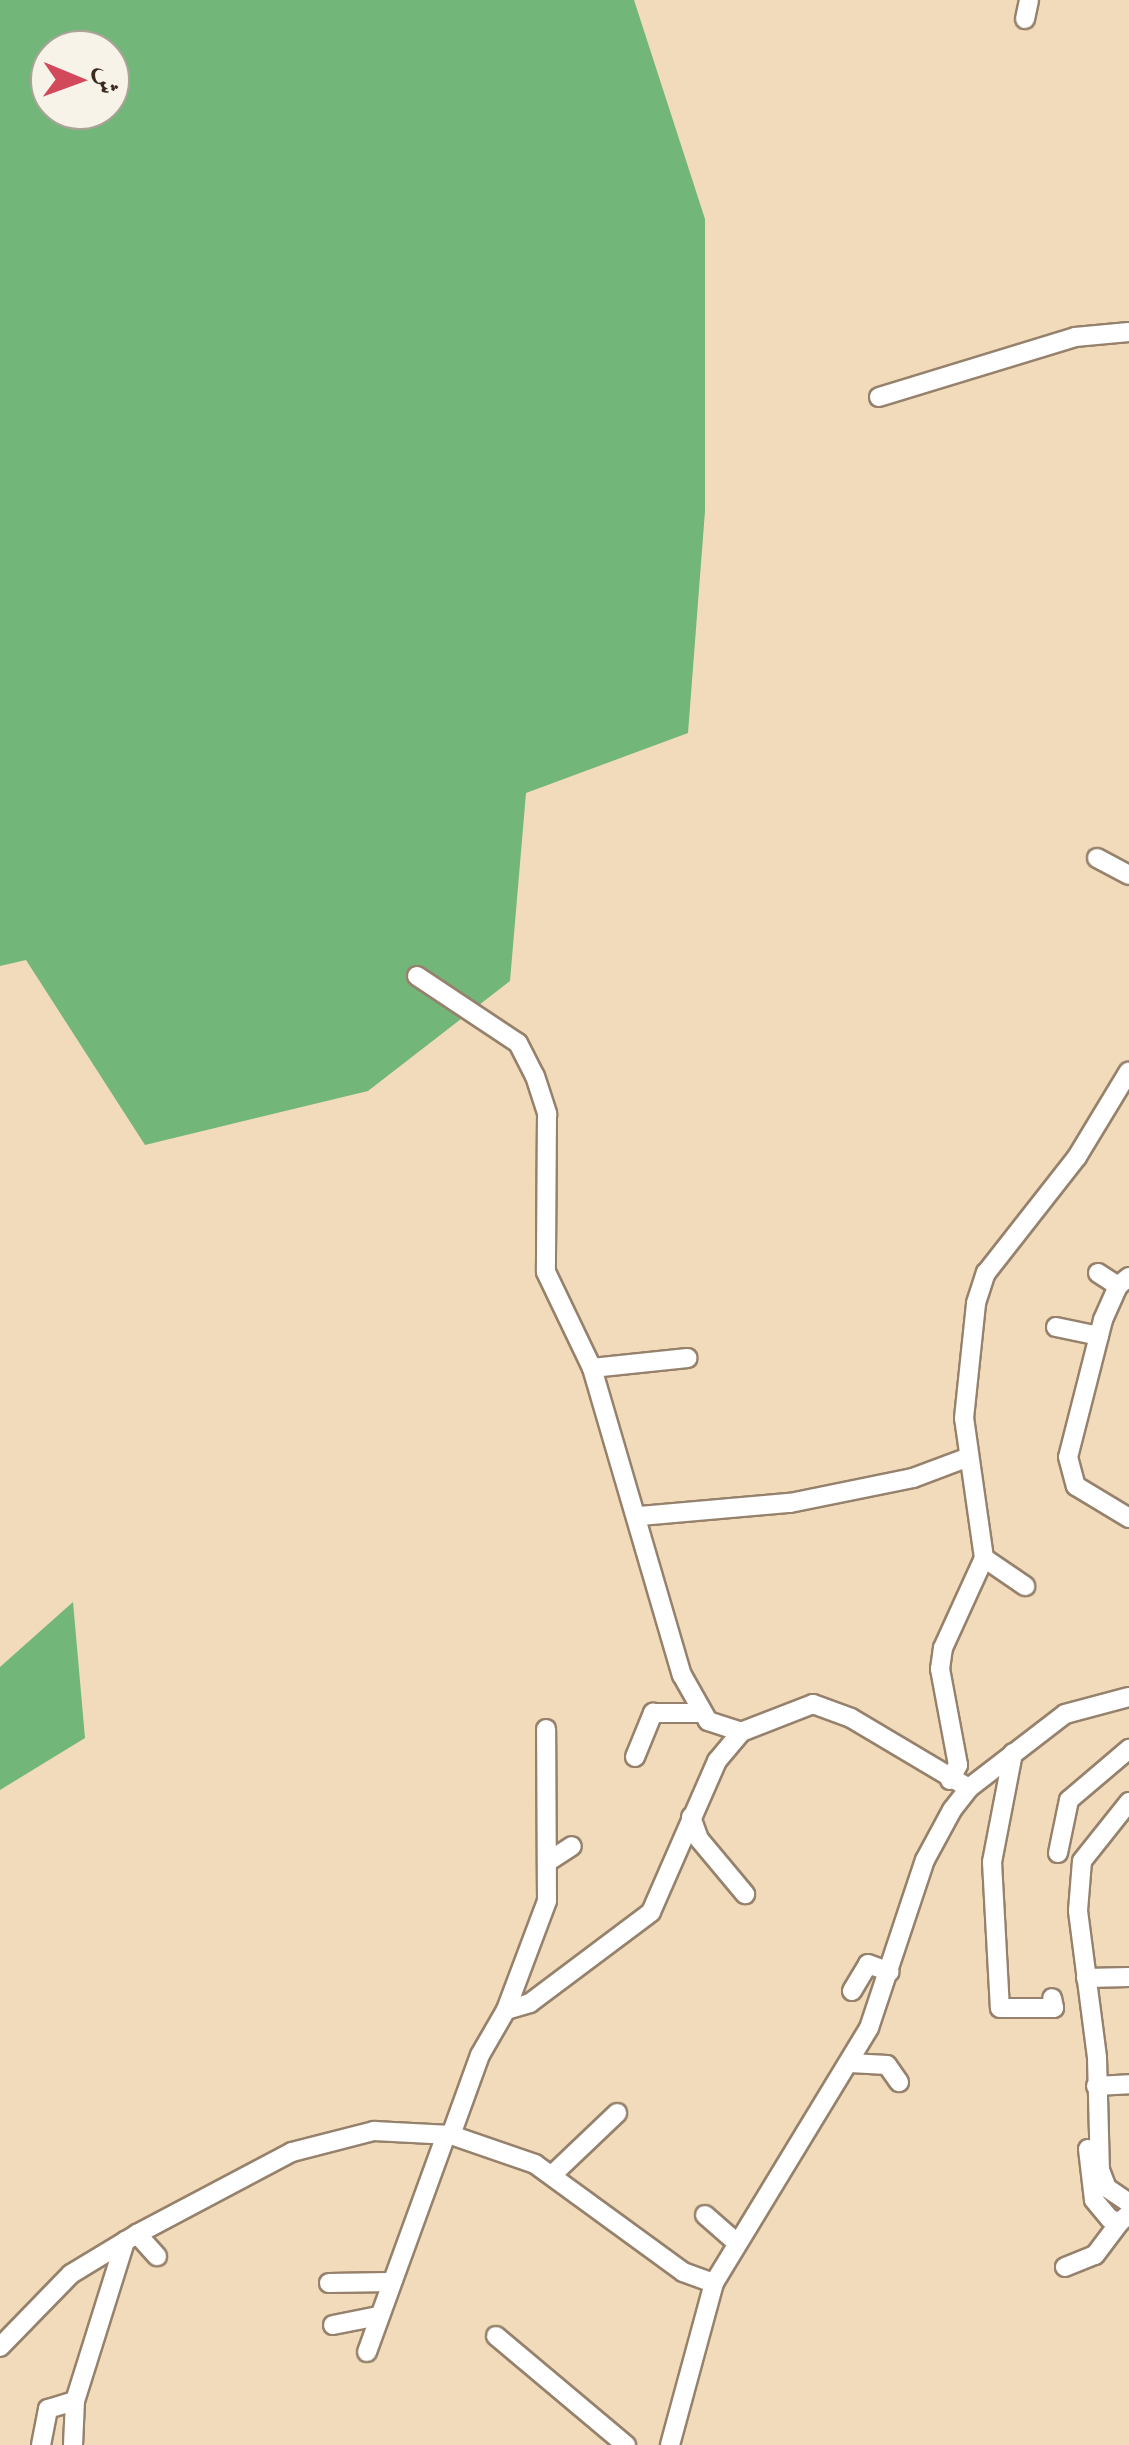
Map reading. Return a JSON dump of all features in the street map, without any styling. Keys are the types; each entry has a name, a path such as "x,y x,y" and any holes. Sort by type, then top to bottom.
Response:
{"street":[{"path":"879,396 1075,337 1129,332"},
{"path":"1097,858 1129,875"},
{"path":"417,976 518,1043 535,1076 547,1114 546,1272 592,1368 640,1516 682,1675 702,1713 720,1730 741,1732 813,1704 851,1718 969,1788"},
{"path":"950,1780 958,1765 940,1669 943,1648 984,1558 969,1457 964,1380 986,1273 1077,1157 1129,1071"},
{"path":"1098,1273 1123,1282 1099,1336 1068,1474 1076,1486 1129,1518"},
{"path":"1056,1328 1099,1336"},
{"path":"592,1368 686,1358"},
{"path":"640,1516 790,1503 913,1478 969,1457"},
{"path":"984,1558 1025,1586"},
{"path":"676,2443 714,2283 850,2063 890,1972 925,1860 969,1788 1013,1752 1064,1714 1129,1697"},
{"path":"635,1757 652,1713 702,1713"},
{"path":"366,2352 480,2055 506,2010 544,1918 549,1861 546,1728"},
{"path":"506,2010 530,2002 651,1912 717,1762 741,1732"},
{"path":"1058,1853 1070,1800 1129,1749"},
{"path":"1013,1752 992,1862 996,1984 1000,2008 1054,2008 1052,1998"},
{"path":"1129,1802 1082,1861 1078,1911 1097,2058 1100,2170 1107,2188 1129,2203"},
{"path":"691,1817 700,1840 745,1894"},
{"path":"549,1861 572,1846"},
{"path":"852,1991 868,1964 890,1972"},
{"path":"1086,1978 1129,1977"},
{"path":"1097,2058 1086,2066 1090,2192 1110,2219 1125,2218"},
{"path":"850,2063 886,2064 899,2082"},
{"path":"1096,2086 1129,2084"},
{"path":"552,2175 617,2113"},
{"path":"0,2347 70,2274 131,2237 318,2143 374,2131 448,2135 552,2175 682,2272 714,2283"},
{"path":"705,2215 737,2244"},
{"path":"1066,2266 1094,2254 1125,2218"},
{"path":"131,2237 157,2256"},
{"path":"72,2445 75,2401 131,2237"},
{"path":"329,2284 390,2282"},
{"path":"333,2325 379,2316"},
{"path":"496,2336 626,2445"},
{"path":"41,2445 48,2409 75,2401"}],"green space":[{"path":"0,0 634,0 705,219 705,511 688,733 526,793 510,981 368,1091 145,1145 26,960 0,966"},
{"path":"73,1602 85,1738 0,1790 0,1667"}]}
